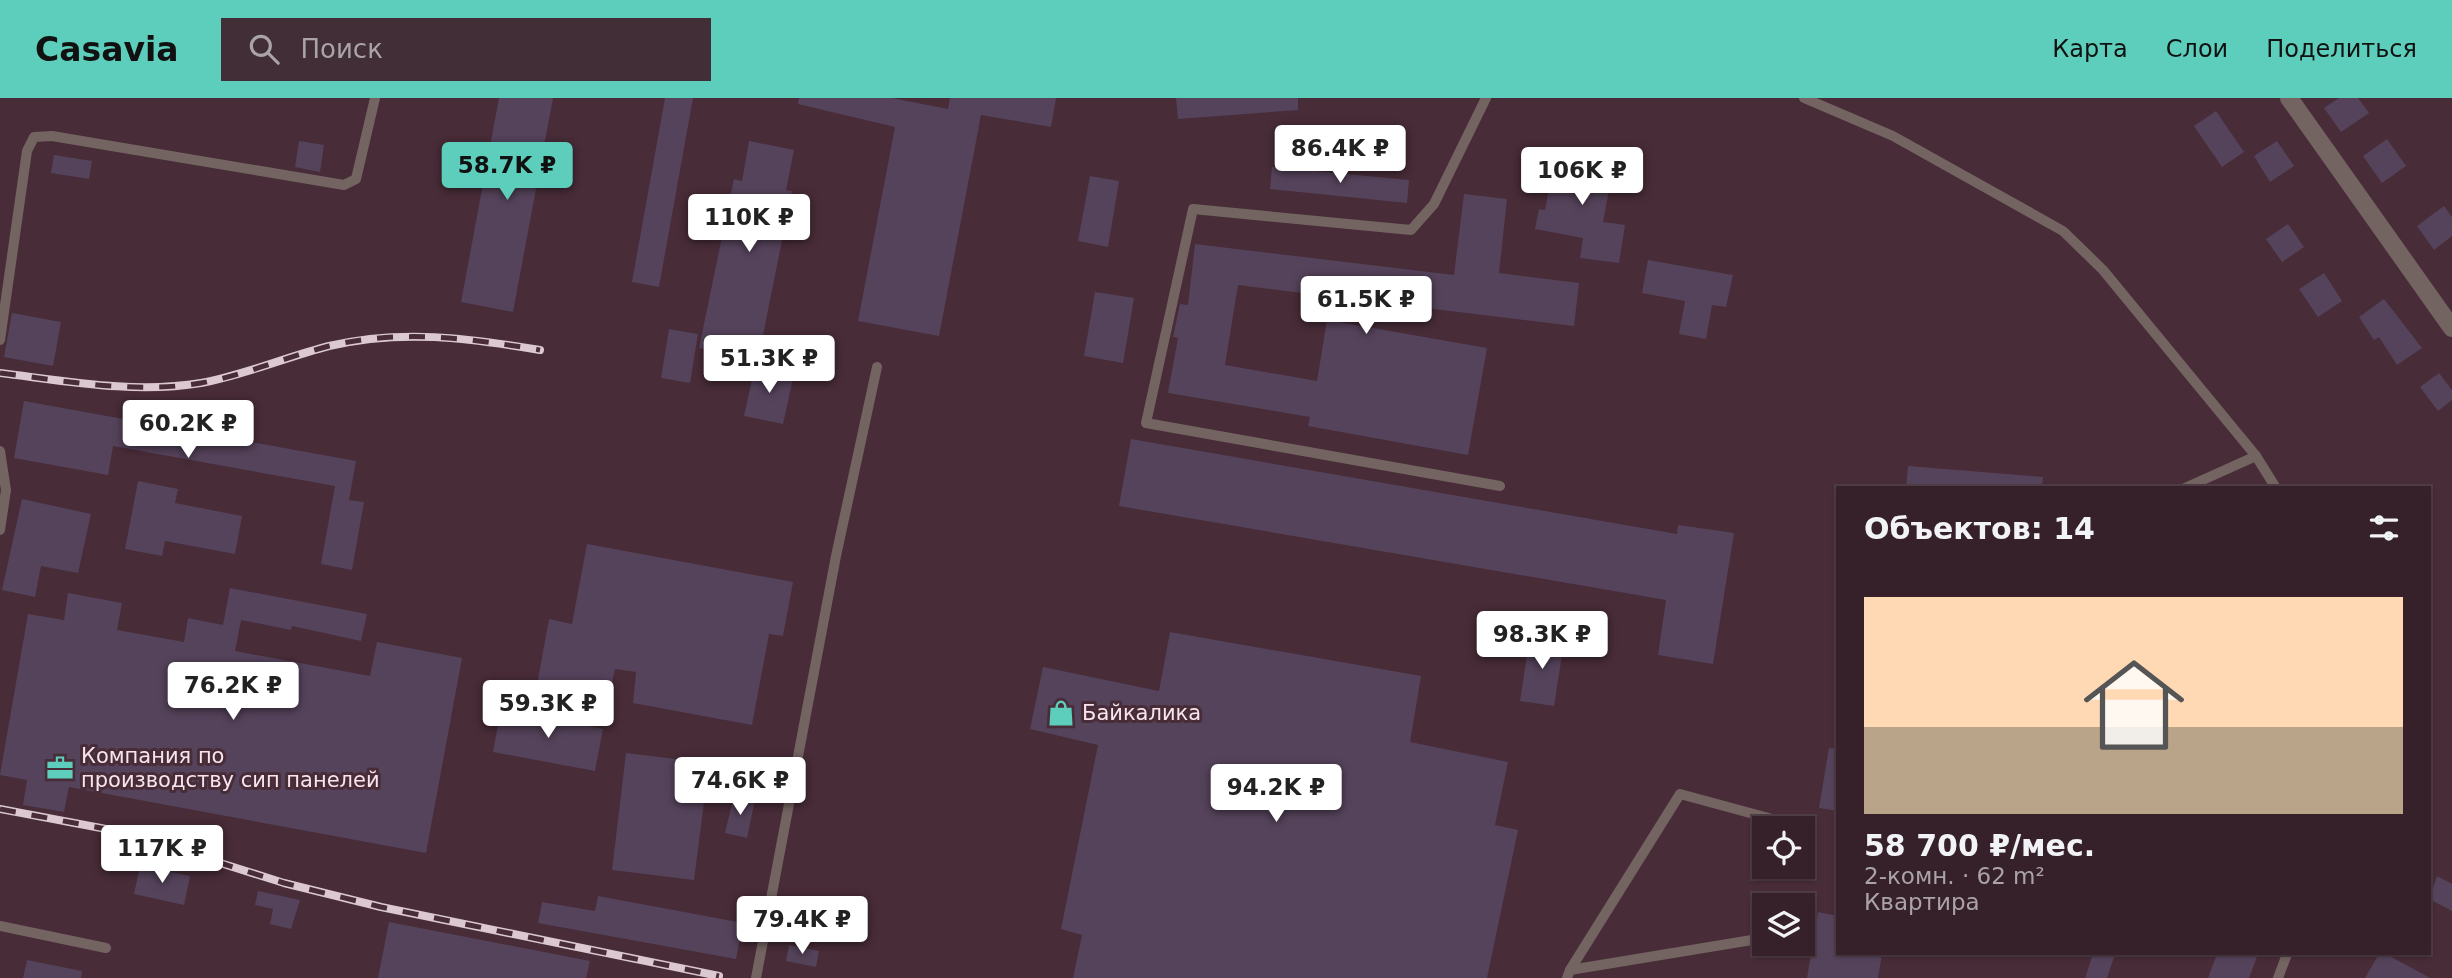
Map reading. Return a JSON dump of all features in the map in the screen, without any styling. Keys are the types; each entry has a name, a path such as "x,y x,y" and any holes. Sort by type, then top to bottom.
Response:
{"street":[{"path":"2288,98 2452,328"}],"lane":[{"path":"0,340 27,151 34,137 52,136 344,185 356,180 375,98"},
{"path":"1486,98 1434,204 1411,230 1193,209 1146,423 1500,486"},
{"path":"1804,98 1893,136 2063,231 2103,270 2256,456 2275,486"},
{"path":"756,978 836,556 877,367"},
{"path":"0,451 6,490 0,530"},
{"path":"2189,486 2256,456"},
{"path":"1569,974 1680,794 1761,816"},
{"path":"0,926 106,948"},
{"path":"1569,974 1752,940"},
{"path":"2277,978 2287,955"}],"building":[{"path":"499,98 553,98 513,312 461,302"},
{"path":"665,98 693,98 659,287 632,282"},
{"path":"799,98 892,98 948,109 950,98 1056,98 1051,127 981,115 939,336 858,321 895,127 798,104"},
{"path":"1176,98 1298,98 1298,110 1178,119"},
{"path":"2339,98 2358,98 2369,113 2341,132 2324,108"},
{"path":"2216,111 2244,152 2222,167 2194,126"},
{"path":"2387,139 2406,166 2382,183 2363,156"},
{"path":"299,141 324,145 320,172 295,167"},
{"path":"749,141 794,150 786,190 792,191 758,360 699,348 734,179 742,181"},
{"path":"2277,141 2294,166 2270,182 2254,156"},
{"path":"1556,152 1614,163 1603,222 1625,225 1619,263 1580,258 1583,238 1535,229 1539,209 1545,210"},
{"path":"54,155 92,161 89,179 51,173"},
{"path":"1272,167 1409,180 1407,203 1270,189"},
{"path":"1090,176 1119,181 1108,247 1078,241"},
{"path":"1464,194 1507,199 1499,273 1579,283 1574,326 1238,285 1225,365 1317,381 1327,320 1487,348 1468,455 1308,426 1310,417 1168,393 1178,338 1173,337 1180,304 1188,305 1195,244 1454,275"},
{"path":"2444,206 2452,217 2452,236 2434,250 2417,226"},
{"path":"2288,224 2304,247 2282,262 2266,239"},
{"path":"1648,260 1733,275 1726,307 1712,305 1706,339 1679,334 1685,301 1642,293"},
{"path":"2324,273 2342,301 2318,317 2299,289"},
{"path":"1095,292 1134,298 1123,363 1084,356"},
{"path":"2384,299 2422,348 2397,365 2379,337 2374,340 2359,317"},
{"path":"12,313 61,322 53,366 4,357"},
{"path":"669,329 698,334 690,383 661,378"},
{"path":"755,366 794,374 783,424 744,416"},
{"path":"2439,373 2452,390 2452,400 2438,411 2420,387"},
{"path":"24,401 356,461 349,500 364,502 352,570 321,564 335,486 113,446 108,475 14,458"},
{"path":"1131,439 1677,534 1678,525 1734,533 1713,664 1658,655 1666,600 1119,506"},
{"path":"1908,466 2043,477 2042,486 1906,486"},
{"path":"138,481 178,489 175,503 242,516 235,554 165,541 162,556 125,549"},
{"path":"22,499 91,514 78,573 41,566 35,597 2,590"},
{"path":"587,544 793,582 783,636 769,634 752,725 633,703 636,672 615,669 609,698 537,685 549,619 572,624"},
{"path":"230,588 367,614 361,641 292,626 291,630 241,620 235,651 370,676 377,642 462,658 426,853 69,787 64,812 23,805 27,780 0,775 28,614 64,620 68,593 122,603 117,630 184,642 188,618 223,625"},
{"path":"1170,632 1421,676 1410,742 1508,762 1495,825 1518,830 1487,978 1073,978 1082,935 1061,929 1098,745 1030,729 1043,667 1159,691"},
{"path":"1530,636 1564,642 1554,706 1520,701"},
{"path":"501,709 603,729 595,771 493,752"},
{"path":"1829,748 1836,749 1836,811 1819,808"},
{"path":"626,753 709,763 694,880 612,870"},
{"path":"734,795 755,800 747,838 725,833"},
{"path":"140,866 190,876 184,905 134,894"},
{"path":"2437,876 2452,884 2452,911 2431,900"},
{"path":"258,891 300,900 291,929 270,924 273,909 255,905"},
{"path":"598,896 743,923 736,959 538,923 542,902 595,911"},
{"path":"1818,912 1836,916 1836,955 1882,955 1878,978 1807,978 1811,956 1815,956"},
{"path":"389,922 590,961 586,978 378,978"},
{"path":"789,945 819,951 816,967 786,961"},
{"path":"2093,955 2115,955 2107,978 2085,978"},
{"path":"2217,955 2258,955 2249,978 2208,978"},
{"path":"2378,955 2388,955 2430,978 2365,978"},
{"path":"27,960 82,971 81,978 23,978"}],"railway":[{"path":"0,373 126,387 176,386 217,380 329,346 382,338 461,339 540,350"},
{"path":"0,809 122,832 284,883 381,907 719,976"}],"place":[{"name":"Байкалика","path":"1061,713"},
{"name":"Компания по производству сип панелей","path":"60,768"}]}
